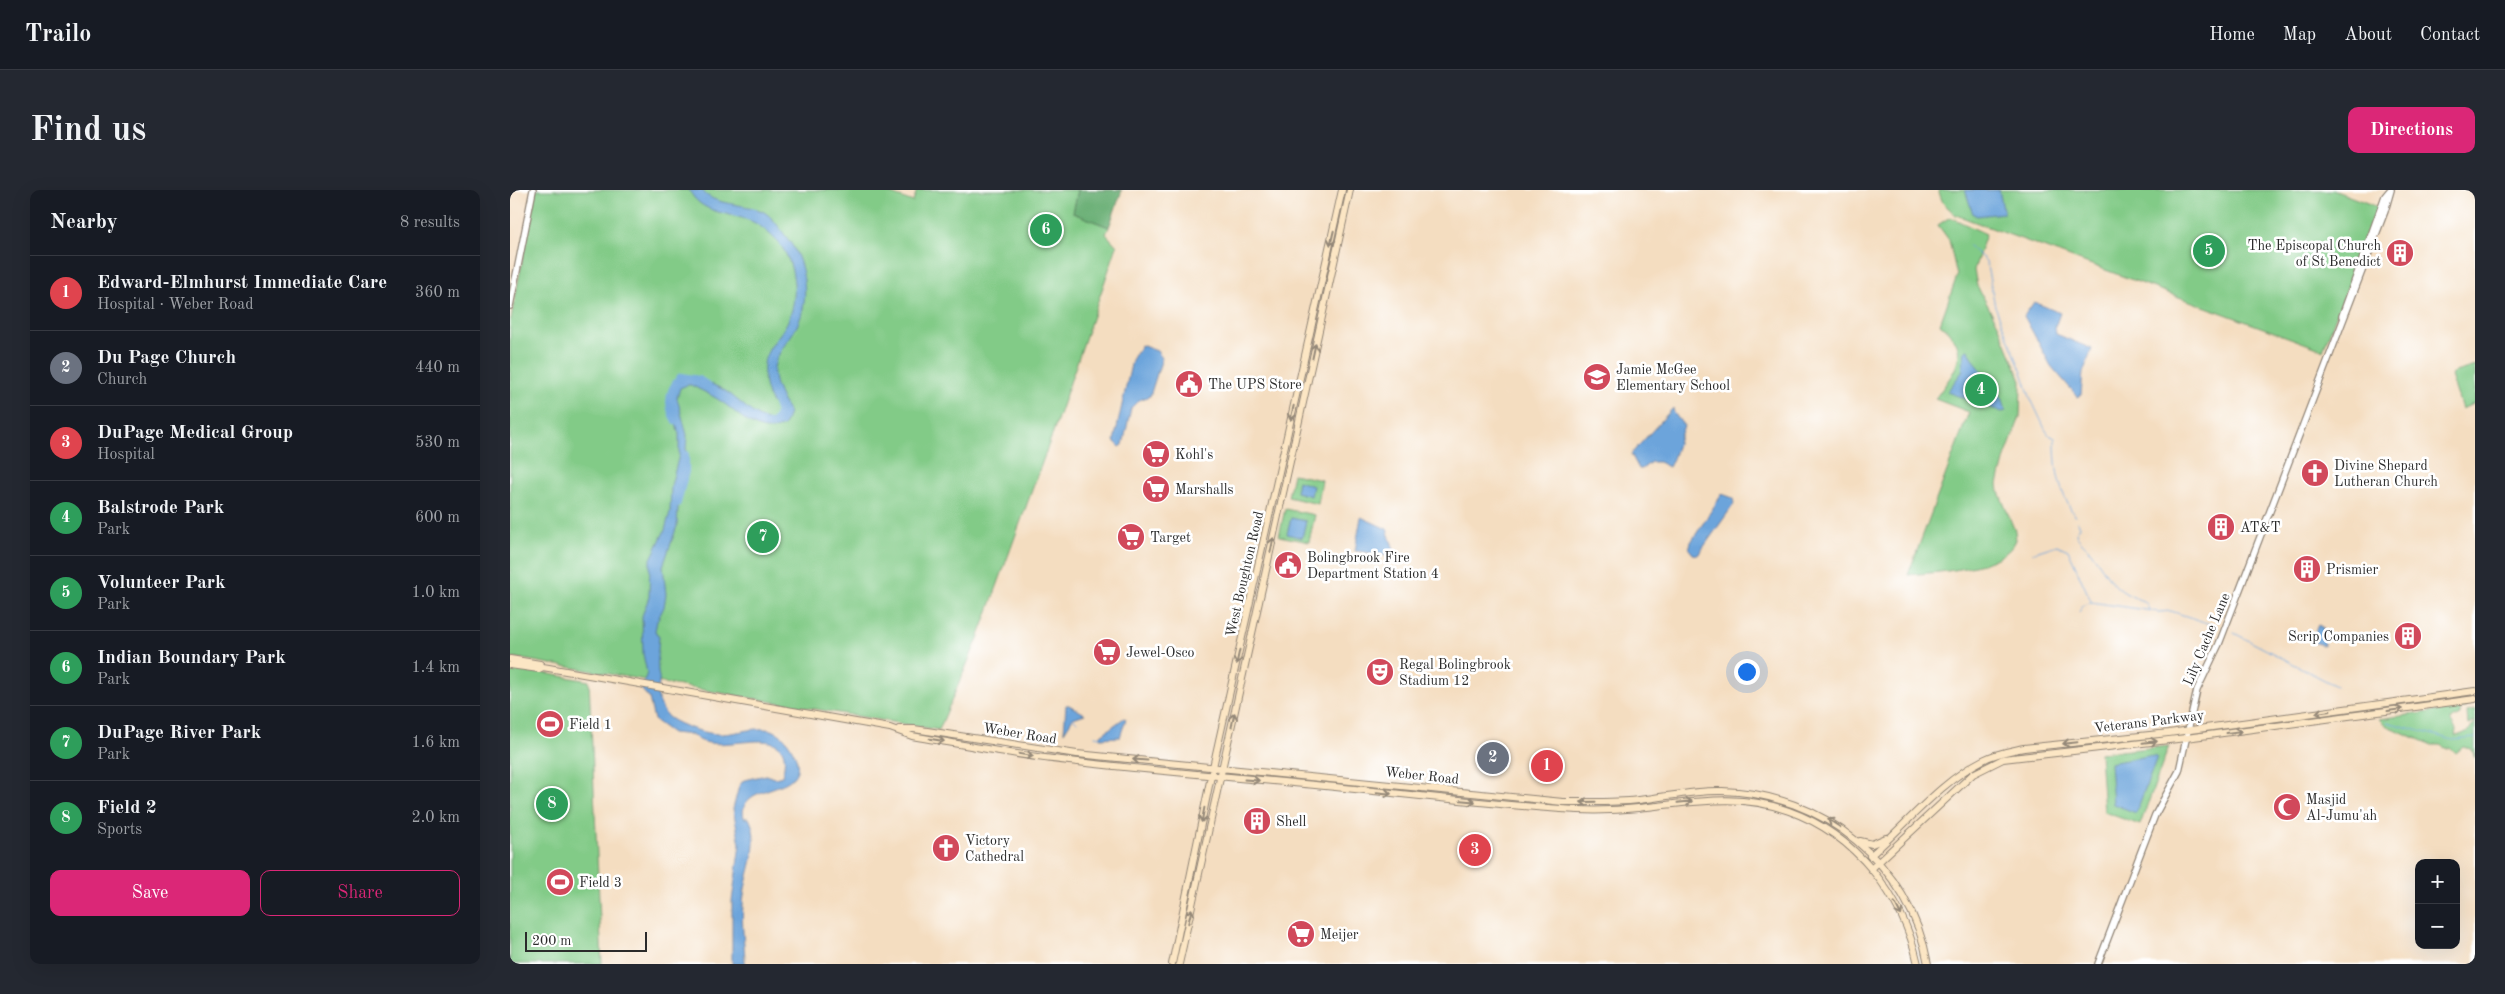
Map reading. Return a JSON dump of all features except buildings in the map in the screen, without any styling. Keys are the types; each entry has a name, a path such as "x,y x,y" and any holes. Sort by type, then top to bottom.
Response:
{"main road":[{"name":"West Boughton Road","path":"1172,964 1211,776 1342,190"},
{"name":"West Boughton Road","path":"1180,964 1350,190"},
{"path":"510,658 540,664 543,667"},
{"path":"510,665 539,669 543,667"},
{"name":"Weber Road","path":"543,667 890,728 914,729 1077,754 1564,802 1637,800 1712,791 1758,794 1798,805 1828,820 1856,839 1872,854 1900,891 1912,913 1922,939 1928,964"},
{"name":"Veterans Parkway","path":"1864,861 1969,768 2002,752 2188,730 2475,691"},
{"name":"Veterans Parkway","path":"1871,869 1973,774 2004,759 2186,738 2475,699"},
{"name":"Weber Road","path":"890,728 912,736 1035,757 1220,778 1305,784 1580,810 1637,808 1719,799 1743,800 1774,806 1813,822 1845,842 1864,861 1900,913 1918,964"},
{"path":"1305,784 1309,782 1329,782 1333,779"},
{"path":"1856,839 1872,844 1896,832"}],"street":[{"path":"510,306 534,190"},
{"name":"Lily Cache Lane","path":"2098,964 2156,815 2179,771 2197,690 2219,644 2340,324 2358,268 2385,196 2390,190"}],"green space":[{"path":"536,190 881,190 913,202 917,190 1078,190 1073,213 1109,227 1106,234 1117,246 1051,438 979,636 939,730 510,657 510,324"},
{"path":"1078,190 1122,190 1109,227 1073,213"},
{"path":"1938,190 2333,190 2378,207 2323,350 1956,215 1943,203"},
{"path":"1950,217 1986,234 1974,270 1977,286 1998,324 2021,381 2020,417 2005,457 1998,484 1999,492 2015,531 2016,540 2009,550 1998,558 1984,563 1951,571 1908,575 1969,412 1935,399 1954,370 1959,352 1950,334 1940,324 1957,276 1949,240 1938,225"},
{"path":"2475,366 2475,403 2462,409 2451,376 2452,373"},
{"path":"1293,474 1322,480 1318,504 1288,497"},
{"path":"1285,509 1315,515 1309,542 1279,536"},
{"path":"510,667 589,681 602,964 510,964"},
{"path":"2466,707 2460,710 2461,715 2450,720 2456,730 2455,736 2461,735 2469,730 2474,722 2468,725 2467,712 2475,710 2475,758 2472,749 2463,747 2456,753 2450,747 2447,749 2440,745 2432,745 2387,726 2379,719"},
{"path":"2169,746 2140,825 2104,812 2100,753"}],"water":[{"path":"689,190 702,190 713,199 755,208 770,216 790,242 800,262 805,294 804,305 797,326 779,355 774,368 774,379 789,413 784,426 765,429 749,422 727,405 691,385 680,388 677,398 687,435 685,465 679,493 677,526 663,566 666,594 664,607 657,621 655,631 659,637 658,697 668,717 687,727 716,734 753,729 772,730 780,734 787,741 794,753 798,767 794,777 785,783 761,792 751,798 744,806 744,818 749,818 754,839 754,850 743,905 742,920 745,964 732,964 732,901 740,844 733,809 739,786 744,780 766,775 775,778 782,776 784,757 779,746 768,742 752,741 719,744 704,742 693,735 672,733 654,720 649,698 641,689 647,673 643,654 642,616 649,597 650,561 665,530 670,512 671,486 679,455 679,434 668,397 681,377 687,378 722,389 753,413 767,420 775,422 782,416 770,400 766,390 764,364 769,350 789,318 794,296 794,284 789,261 778,242 769,233 751,221 717,212 701,204"},
{"path":"1965,190 1999,190 2004,213 1977,216 1973,214"},
{"path":"2034,302 2060,313 2055,327 2056,334 2092,349 2083,373 2081,395 2078,397 2051,366 2024,316"},
{"path":"1141,345 1157,351 1162,358 1150,396 1139,400 1131,408 1123,445 1120,447 1114,441 1132,360"},
{"path":"1968,350 1987,380 2003,400 2006,411 2002,412 1947,392 1962,372 1965,351"},
{"path":"1673,408 1674,413 1684,426 1669,467 1659,462 1651,462 1642,469 1639,469 1631,454"},
{"path":"1298,481 1313,486 1311,496 1296,492"},
{"path":"1722,494 1733,498 1734,504 1698,555 1693,554 1689,549 1691,542"},
{"path":"1361,517 1387,529 1396,556 1355,551"},
{"path":"1291,518 1306,521 1302,538 1287,534"},
{"path":"2318,625 2322,627 2324,646 2311,641"},
{"path":"1066,705 1085,714 1073,718 1064,732"},
{"path":"1124,718 1126,719 1120,737 1100,738 1101,735"},
{"path":"2148,756 2157,757 2136,813 2113,804 2110,763"}],"waterway":[{"path":"1969,246 1986,261 1995,306 2030,397 2045,429 2049,435 2055,438 2056,459 2061,488 2075,516"},
{"path":"676,421 671,409 670,397 681,377 699,380 708,386"},
{"path":"768,424 773,425 780,413 777,404"},
{"path":"677,503 685,471 685,455"},
{"path":"2078,522 2080,527 2076,533 2079,540 2090,551 2112,582 2125,593 2146,602 2149,610"},
{"path":"2032,553 2057,545 2068,550 2091,601"},
{"path":"2079,612 2083,606 2091,602 2159,612 2171,611 2216,626"},
{"path":"2234,633 2336,686"},
{"path":"1073,718 1077,722"},
{"path":"2387,722 2453,740 2475,738"},
{"path":"1095,736 1100,737"}],"place":[{"name":"Indian Boundary Park","path":"1046,230"},
{"name":"Volunteer Park","path":"2209,251"},
{"name":"The Episcopal Church of St Benedict","path":"2400,253"},
{"name":"Jamie McGee Elementary School","path":"1597,377"},
{"name":"The UPS Store","path":"1189,384"},
{"name":"Balstrode Park","path":"1981,390"},
{"name":"Kohl's","path":"1156,454"},
{"name":"Divine Shepard Lutheran Church","path":"2315,473"},
{"name":"Marshalls","path":"1156,489"},
{"name":"AT&T","path":"2221,527"},
{"name":"DuPage River Park","path":"763,537"},
{"name":"Target","path":"1131,537"},
{"name":"Bolingbrook Fire Department Station 4","path":"1288,565"},
{"name":"Prismier","path":"2307,569"},
{"name":"Scrip Companies","path":"2408,636"},
{"name":"Jewel-Osco","path":"1107,652"},
{"name":"Regal Bolingbrook Stadium 12","path":"1380,672"},
{"name":"Field 1","path":"550,724"},
{"name":"Du Page Church","path":"1493,758"},
{"name":"Edward-Elmhurst Immediate Care","path":"1547,766"},
{"name":"Field 2","path":"552,804"},
{"name":"Masjid Al-Jumu'ah","path":"2287,807"},
{"name":"Shell","path":"1257,821"},
{"name":"Victory Cathedral","path":"946,848"},
{"name":"DuPage Medical Group","path":"1475,850"},
{"name":"Field 3","path":"560,882"},
{"name":"Meijer","path":"1301,934"}]}
